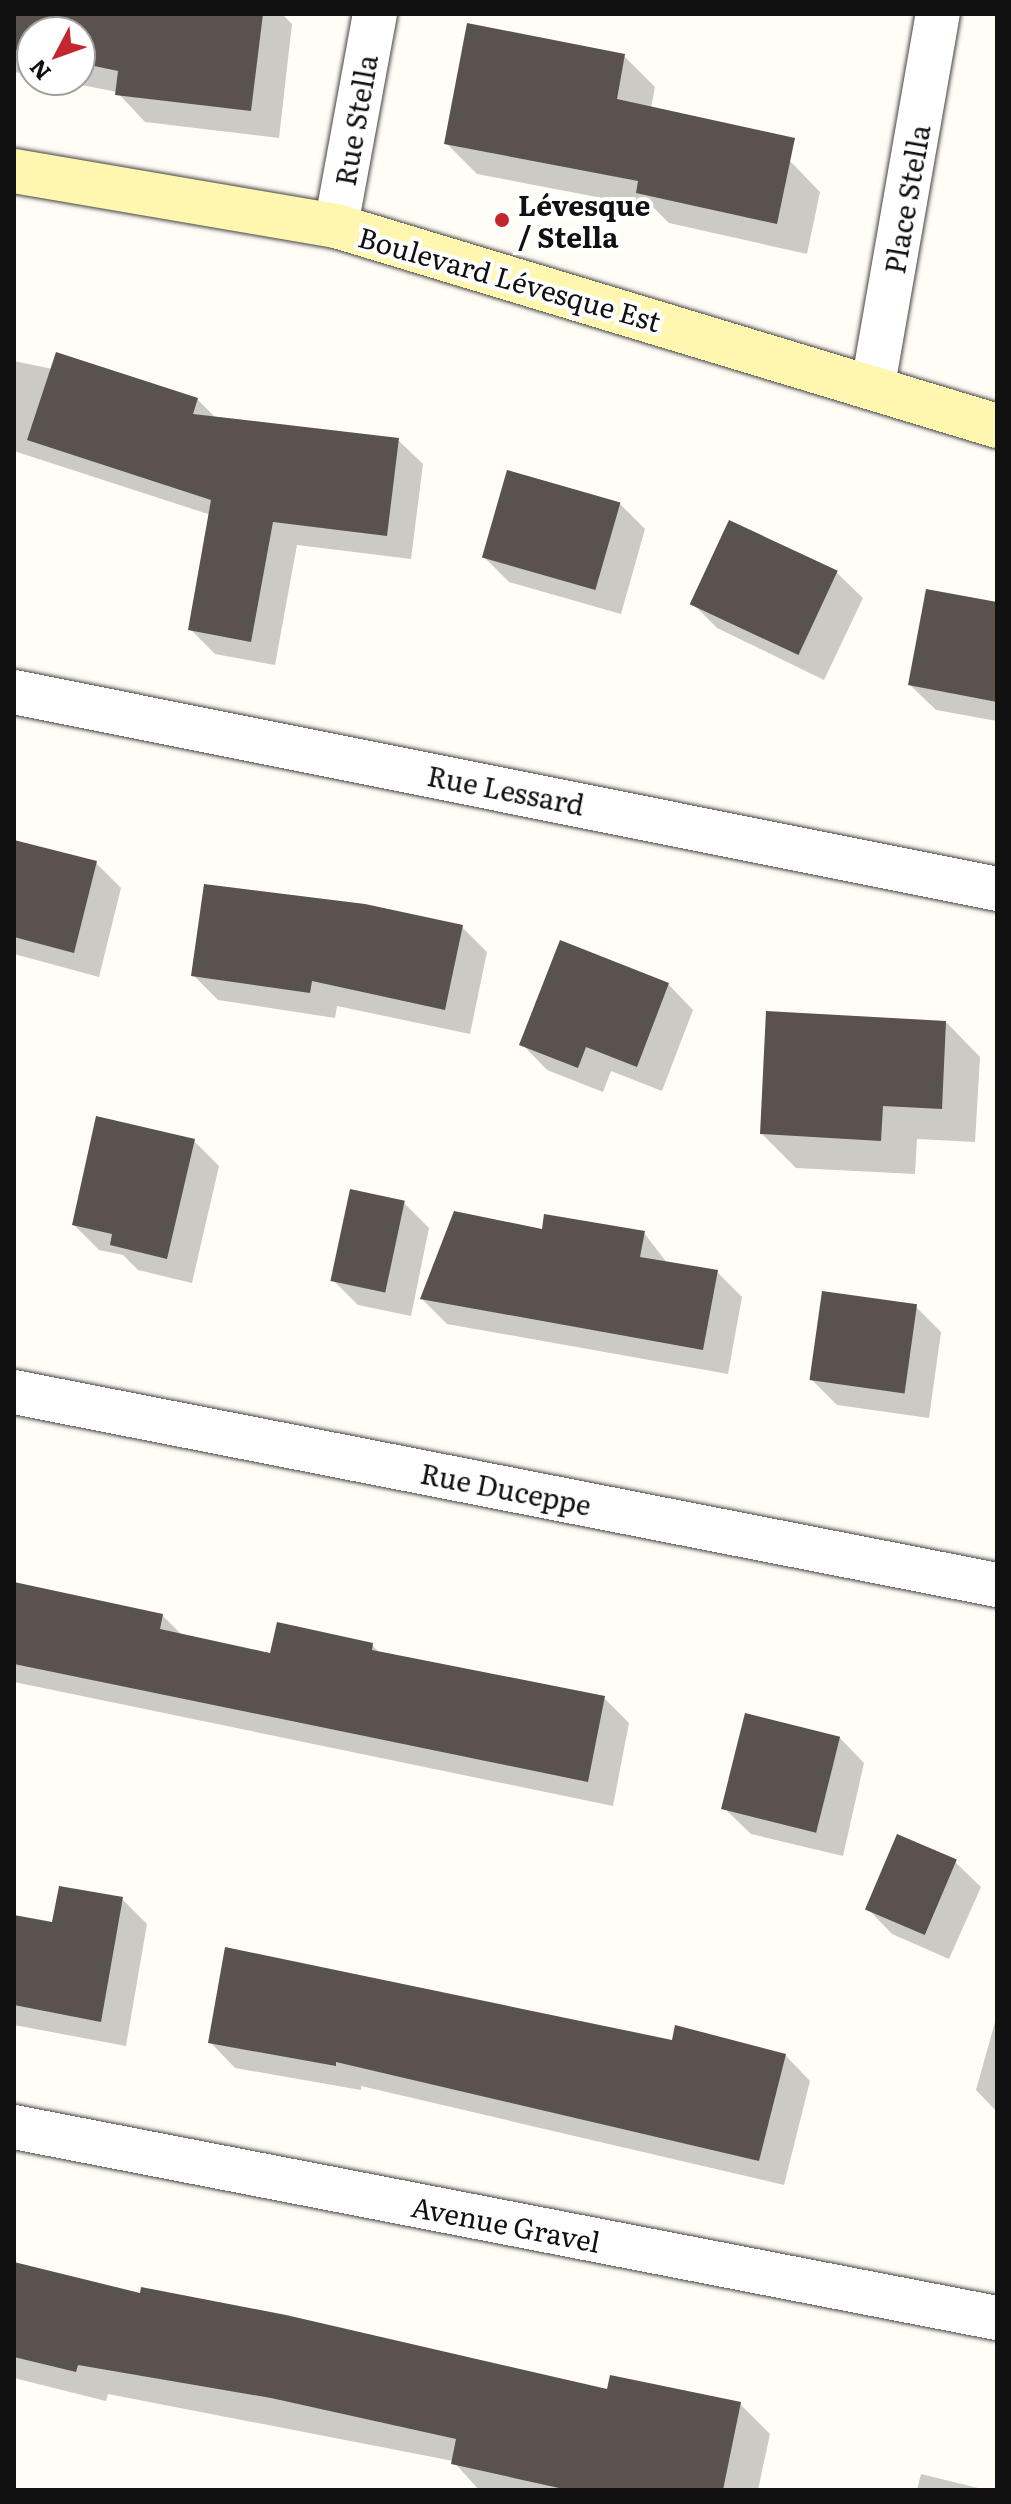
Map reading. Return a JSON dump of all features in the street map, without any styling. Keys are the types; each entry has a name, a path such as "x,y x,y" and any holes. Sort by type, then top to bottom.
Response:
{"street":[{"name":"Rue Stella","path":"336,226 375,14"},
{"name":"Place Stella","path":"873,385 938,14"},
{"name":"Boulevard Lévesque Est","path":"14,171 336,226 873,385 997,426"},
{"name":"Rue Lessard","path":"14,692 997,889"},
{"name":"Rue Duceppe","path":"14,1392 997,1585"},
{"name":"Avenue Gravel","path":"14,2127 997,2318"}],"building":[{"path":"14,14 263,14 251,111 115,95 118,71 96,66 96,16 16,16 14,50"},
{"path":"467,23 625,54 617,99 795,138 777,224 636,193 638,181 444,144"},
{"path":"56,352 198,398 193,414 399,438 387,536 273,522 251,642 188,630 211,500 27,440"},
{"path":"507,470 620,503 595,590 482,557"},
{"path":"729,520 838,571 798,655 690,604"},
{"path":"926,589 997,602 997,702 908,685"},
{"path":"14,840 97,861 74,953 14,937"},
{"path":"204,884 365,904 463,925 445,1010 312,981 310,993 191,976"},
{"path":"560,940 669,983 637,1067 586,1047 578,1068 519,1045"},
{"path":"766,1011 946,1021 942,1109 883,1106 881,1141 760,1134"},
{"path":"96,1116 195,1139 167,1259 110,1245 112,1234 72,1225"},
{"path":"350,1189 405,1201 385,1293 330,1281"},
{"path":"454,1211 542,1229 544,1214 645,1231 640,1257 718,1270 703,1350 420,1299"},
{"path":"822,1291 917,1304 905,1393 809,1380"},
{"path":"14,1582 163,1614 160,1629 270,1653 277,1622 373,1643 372,1650 605,1696 588,1782 14,1664"},
{"path":"745,1713 840,1737 816,1833 721,1809"},
{"path":"897,1834 957,1859 925,1935 865,1909"},
{"path":"59,1886 123,1897 101,2022 14,2005 14,1915 52,1922"},
{"path":"225,1947 672,2040 675,2025 786,2054 759,2161 336,2062 336,2066 208,2043"},
{"path":"14,2262 140,2293 141,2287 286,2315 607,2389 610,2375 741,2402 723,2490 568,2490 451,2464 456,2439 271,2398 78,2365 76,2372 14,2357"}],"place":[{"name":"Lévesque / Stella","path":"502,220"}]}
